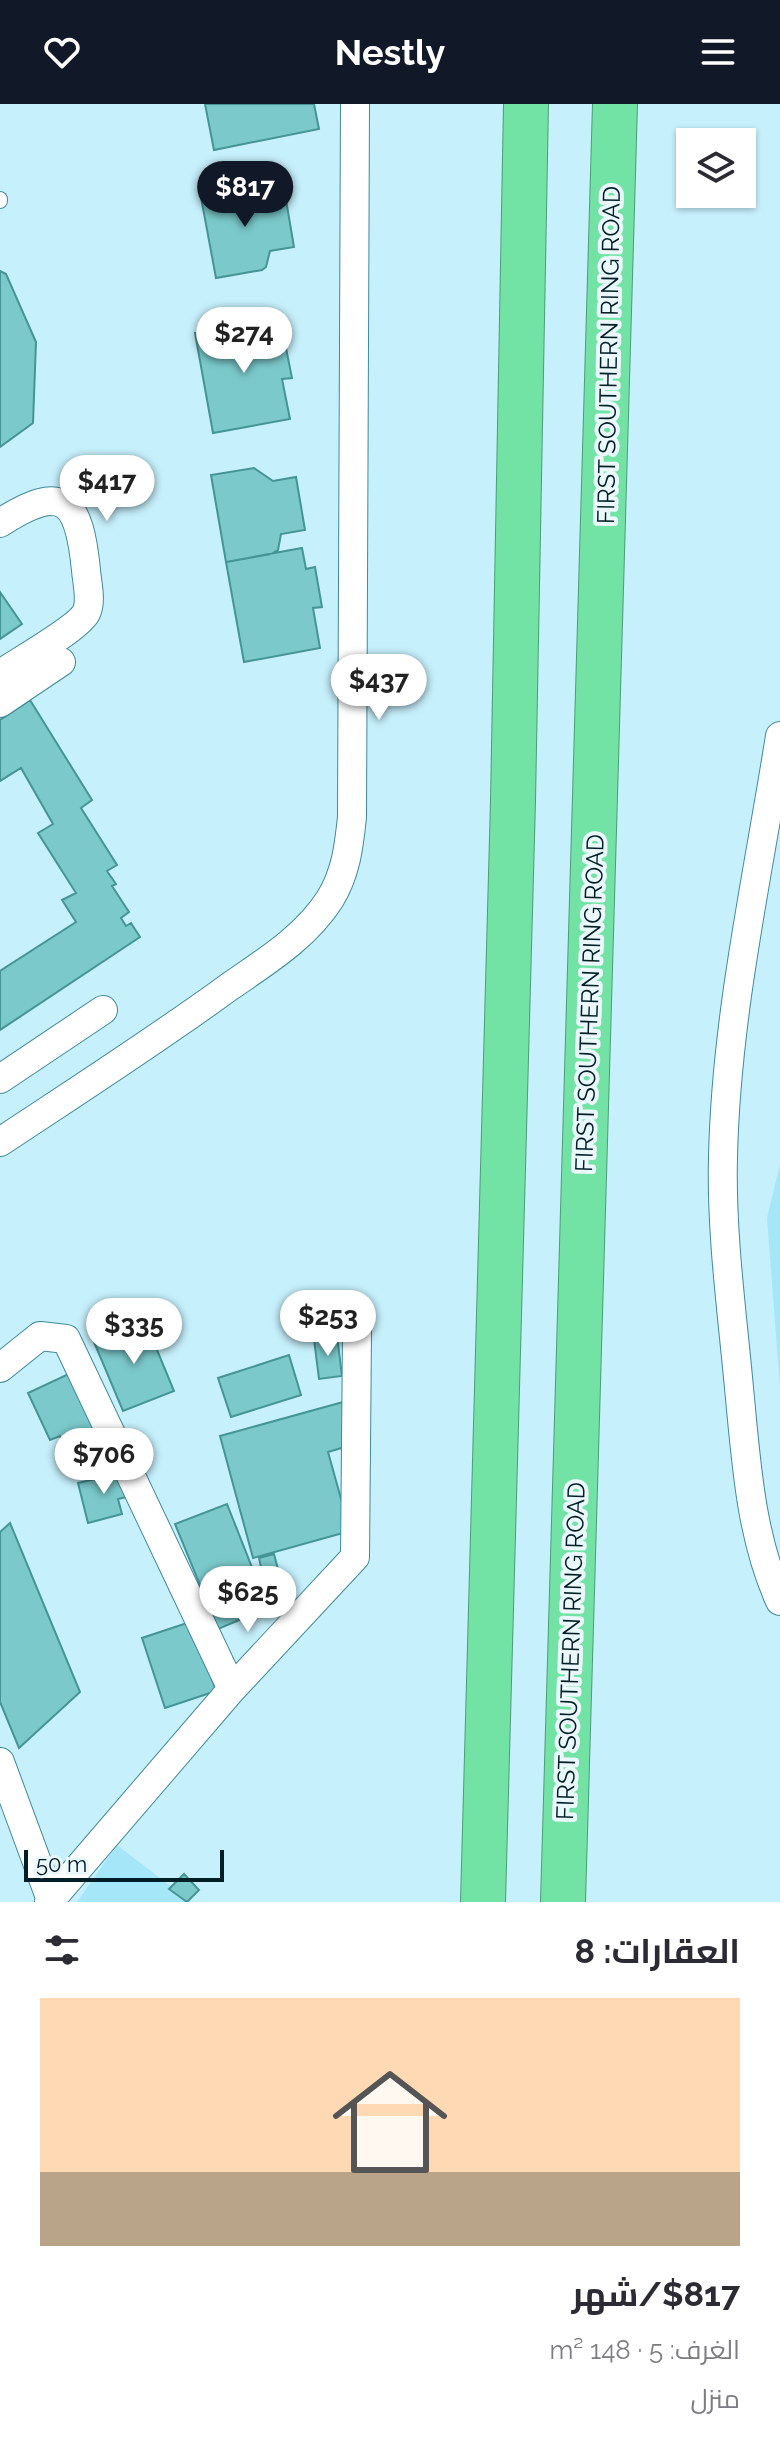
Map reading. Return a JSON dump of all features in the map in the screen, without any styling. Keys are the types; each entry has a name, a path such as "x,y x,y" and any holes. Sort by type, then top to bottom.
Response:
{"highway":[{"path":"483,1902 513,801 526,104"},
{"name":"FIRST SOUTHERN RING ROAD","path":"563,1902 615,104"}],"street":[{"path":"0,1142 181,1022 275,954 306,928 330,898 347,862 353,801 355,104"},
{"path":"0,523 43,502 57,501 72,511 82,528 89,604 81,619 0,674"},
{"path":"0,703 61,662"},
{"path":"780,736 729,1057 723,1159 727,1259 746,1459 756,1525 768,1575 780,1601"},
{"path":"0,1079 103,1010"},
{"path":"0,1762 50,1901 232,1689 355,1557 357,1333"},
{"path":"0,1368 40,1336 66,1339 232,1689"}],"shaded area":[{"path":"780,1164 780,1387 767,1218"},
{"path":"117,1845 191,1902 77,1902"}],"building":[{"path":"205,104 314,104 319,129 214,150"},
{"path":"243,184 261,198 285,194 294,247 270,251 266,267 262,270 216,278 200,192"},
{"path":"0,271 6,274 36,342 33,423 0,447"},
{"path":"271,319 275,340 284,338 292,378 282,379 290,419 213,433 195,333"},
{"path":"254,468 273,481 296,477 305,530 281,534 278,550 271,554 226,562 211,475"},
{"path":"302,548 306,569 315,567 322,607 313,608 320,648 244,662 226,562"},
{"path":"0,592 22,624 0,639"},
{"path":"30,700 92,800 81,808 117,865 107,871 116,884 112,886 129,912 121,918 126,926 131,923 140,937 0,1030 0,971 76,922 62,900 76,893 38,833 53,824 21,768 0,781 0,720"},
{"path":"145,1321 174,1391 123,1411 94,1342"},
{"path":"337,1336 342,1376 319,1379 314,1339"},
{"path":"289,1355 301,1395 231,1417 218,1378"},
{"path":"77,1370 119,1458 79,1477 60,1436 50,1440 28,1393"},
{"path":"343,1402 355,1444 328,1452 350,1531 253,1558 220,1436"},
{"path":"125,1472 131,1496 118,1499 122,1514 88,1523 78,1483"},
{"path":"227,1504 268,1608 218,1629 175,1524"},
{"path":"10,1523 80,1692 19,1748 0,1702 0,1532"},
{"path":"274,1554 279,1573 263,1577 259,1558"},
{"path":"193,1621 216,1691 165,1708 142,1638"},
{"path":"184,1874 199,1890 187,1902 169,1889"}]}
